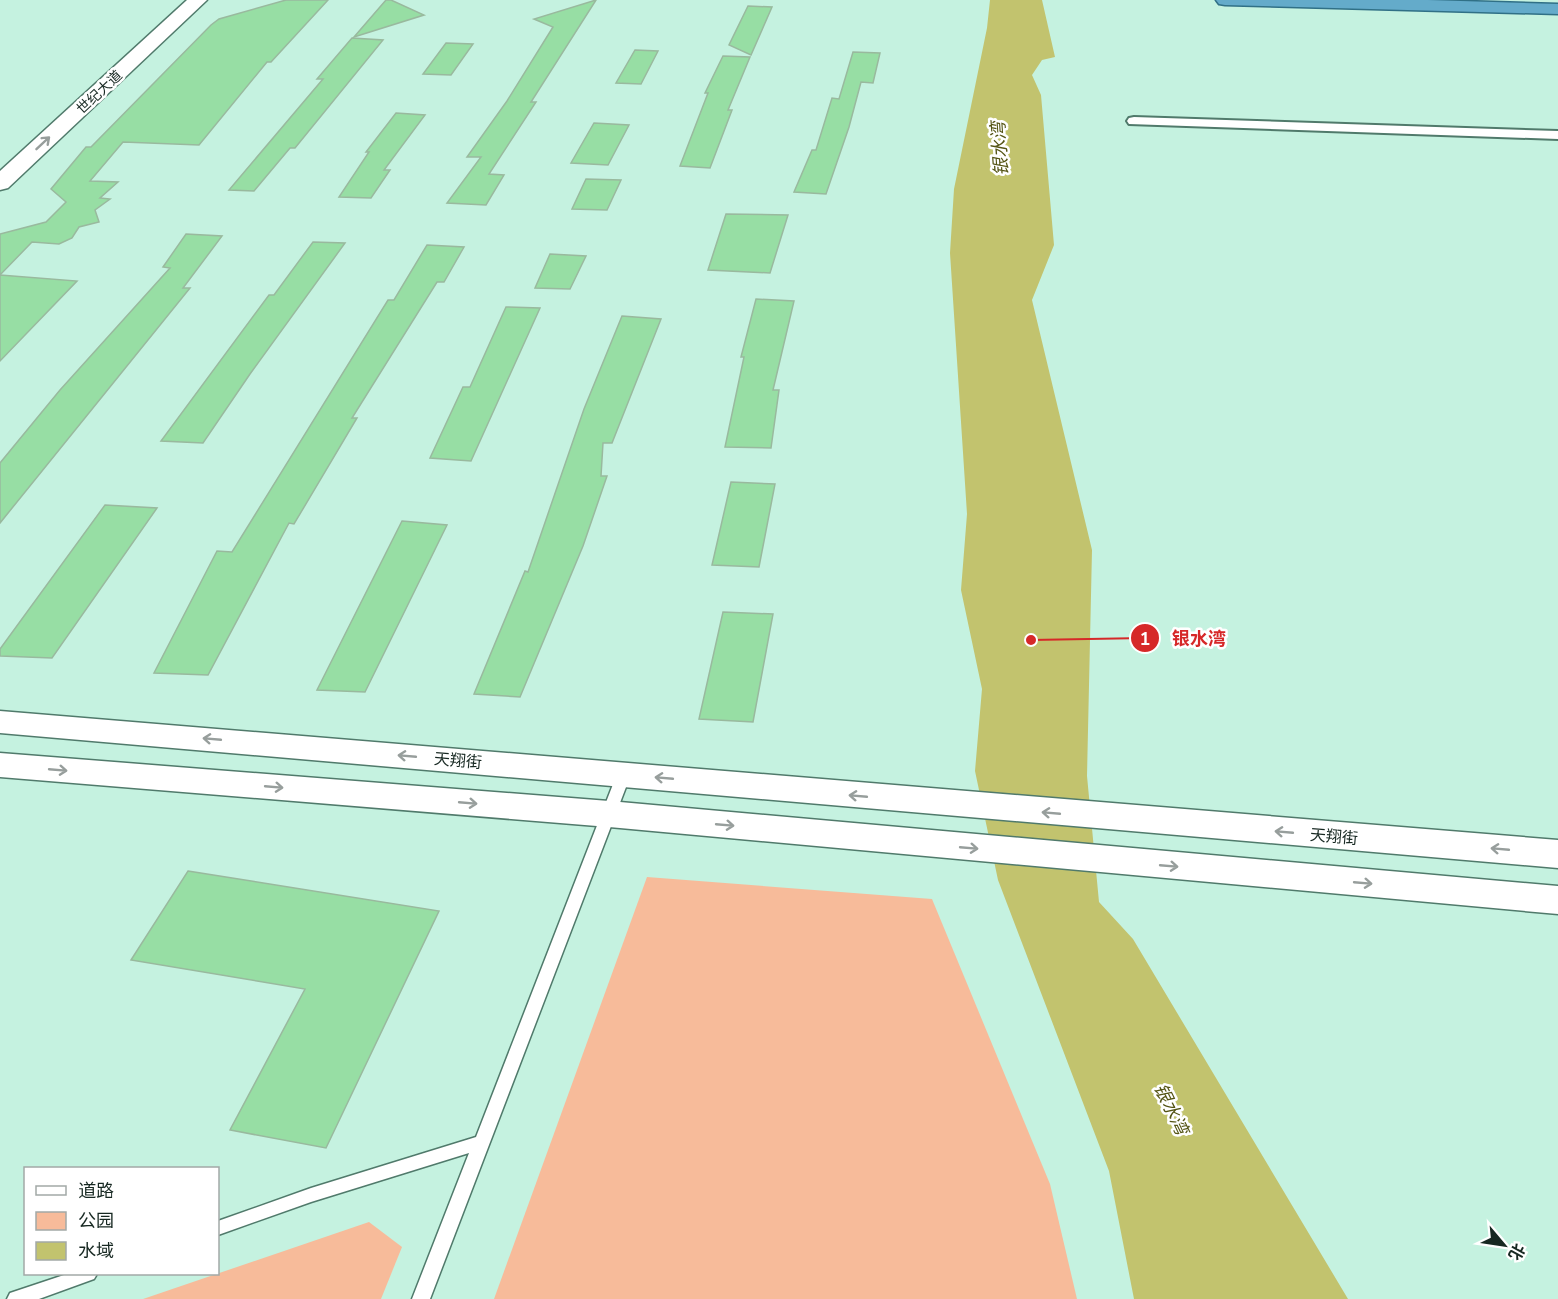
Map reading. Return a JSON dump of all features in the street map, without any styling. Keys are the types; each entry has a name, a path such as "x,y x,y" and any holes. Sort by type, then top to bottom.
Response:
{"highway":[{"path":"1225,0 1558,9"},
{"path":"1414,0 1500,8"}],"main road":[{"name":"世纪大道","path":"0,158 173,0"},
{"name":"世纪大道","path":"0,183 198,0"},
{"name":"天翔街","path":"0,722 624,774 916,802 1558,854"},
{"path":"0,765 609,814 1558,900"}],"street":[{"path":"1134,121 1558,135"}],"lane":[{"path":"421,1299 624,774"},
{"path":"219,1228 311,1195 482,1142"},
{"path":"16,1299 85,1275"}],"green space":[{"path":"647,877 932,899 1050,1184 1077,1299 494,1299"},
{"path":"369,1222 402,1247 381,1299 143,1299"}],"water":[{"name":"银水湾","path":"990,0 1042,0 1055,57 1042,60 1032,75 1041,95 1054,245 1032,300 1092,550 1087,776 1099,902 1133,939 1348,1299 1134,1299 1109,1171 998,880 975,771 982,689 961,590 967,514 950,253 954,189 987,28"}],"building":[{"path":"286,0 328,0 271,62 267,62 199,145 123,142 90,181 118,182 100,198 110,199 95,210 99,222 79,227 72,238 59,244 32,242 0,275 0,234 46,222 66,202 51,189 86,147 91,147 211,25 219,19"},
{"path":"386,0 391,0 424,15 354,37"},
{"path":"596,0 531,102 536,102 489,174 504,175 486,205 447,203 481,157 467,157 507,101 553,27 534,19"},
{"path":"748,6 772,7 751,55 729,45"},
{"path":"352,38 383,40 295,148 290,148 254,191 229,190 323,79 317,79"},
{"path":"446,43 473,44 451,75 423,74"},
{"path":"635,50 658,51 641,84 616,83"},
{"path":"853,52 880,53 873,83 861,82 849,127 826,194 794,192 812,150 816,150 832,98 839,99"},
{"path":"723,56 750,57 728,110 732,110 710,168 680,166 708,93 705,93"},
{"path":"396,113 425,115 384,170 390,170 371,198 339,197 369,152 366,152"},
{"path":"594,123 629,125 608,165 571,163"},
{"path":"586,179 621,180 607,210 572,209"},
{"path":"726,214 788,215 770,273 708,270"},
{"path":"186,234 222,236 183,288 190,288 0,523 0,463 60,390 170,268 163,267"},
{"path":"313,242 345,243 203,443 161,441 269,295 274,295"},
{"path":"427,245 464,247 444,282 437,282 352,418 357,418 294,524 289,523 208,675 154,673 217,551 232,552 388,300 394,300"},
{"path":"550,254 586,256 570,289 535,288"},
{"path":"0,275 77,281 0,361"},
{"path":"756,299 794,301 773,390 779,390 771,448 725,447 744,357 741,357"},
{"path":"506,307 540,308 471,461 430,458 463,387 470,387"},
{"path":"622,316 661,319 612,443 603,443 601,476 607,476 583,546 520,697 474,694 525,571 528,572 584,409"},
{"path":"731,482 775,484 759,567 712,565"},
{"path":"105,505 157,508 52,658 0,656 0,649"},
{"path":"402,521 447,525 365,692 317,690"},
{"path":"723,612 773,614 753,722 699,719"},
{"path":"188,871 439,911 326,1148 230,1130 305,989 131,960"}],"place":[{"name":"银水湾","path":"1031,640"}]}
